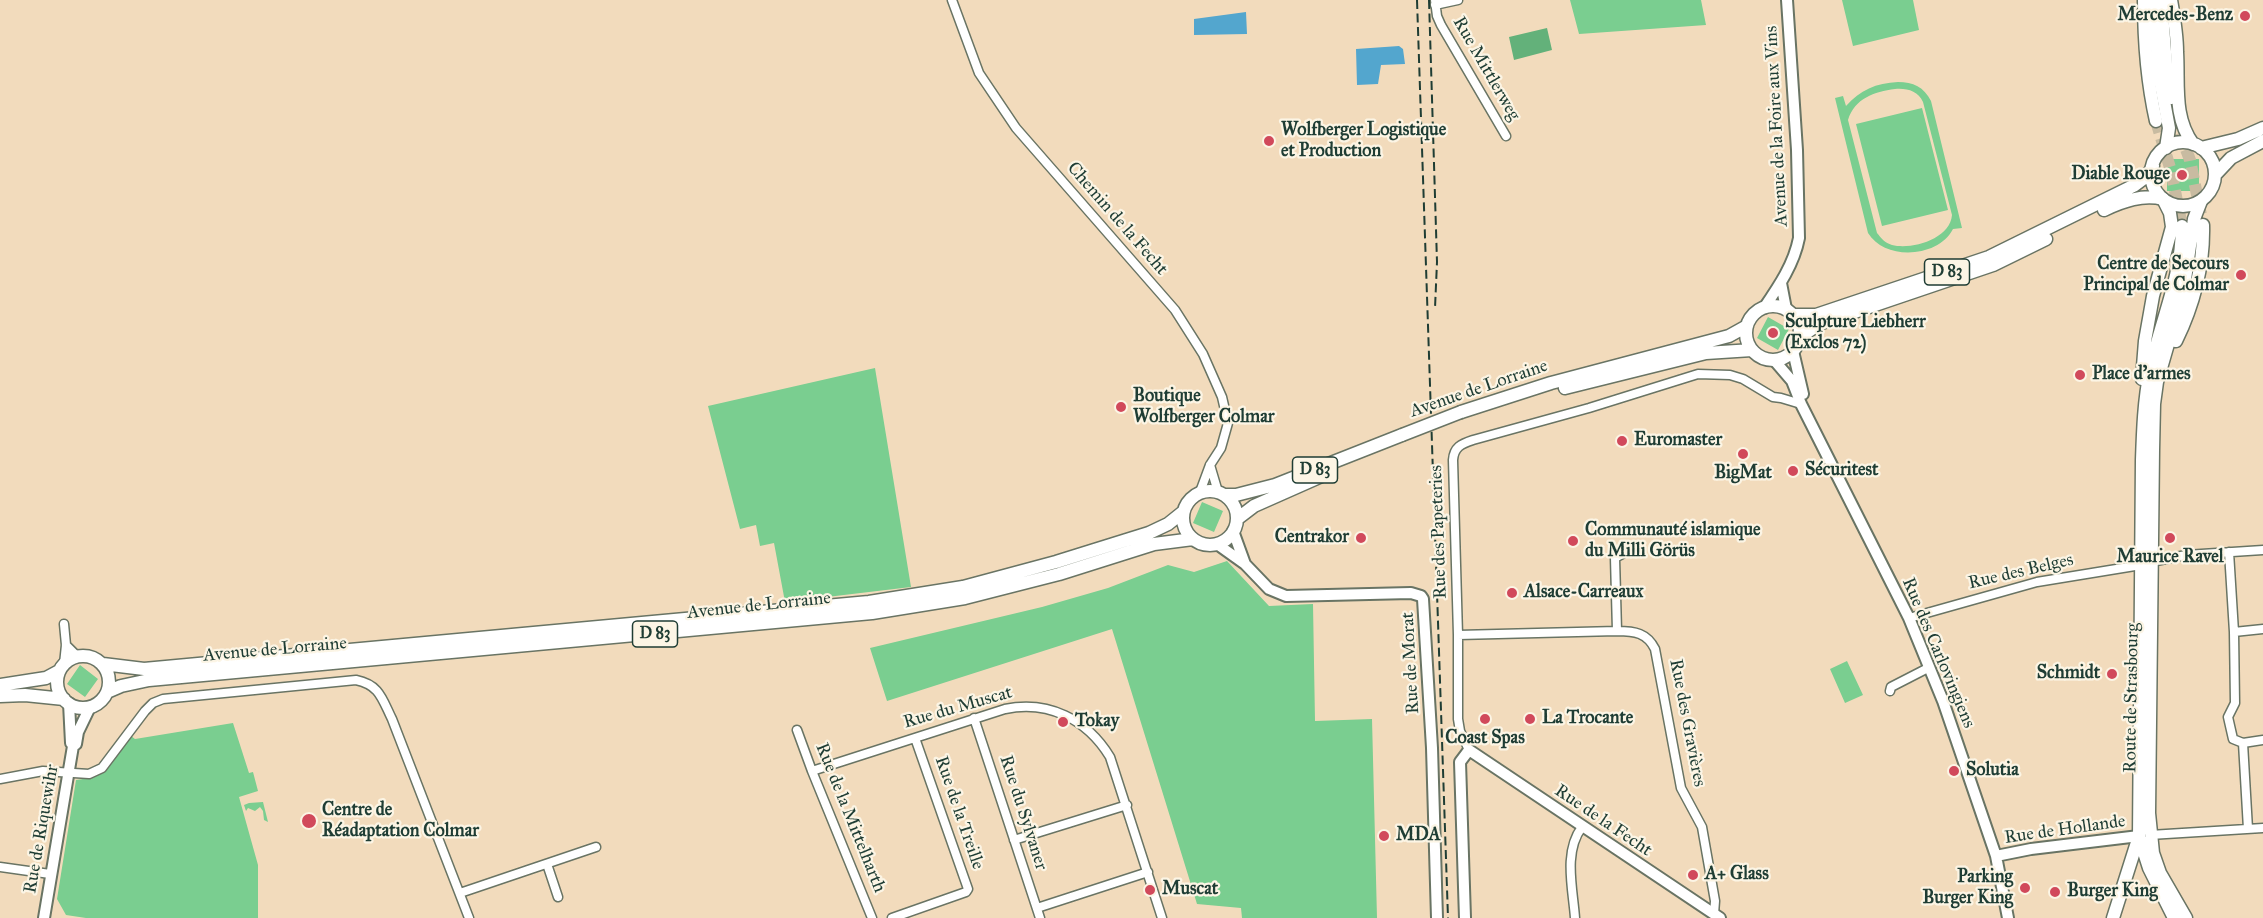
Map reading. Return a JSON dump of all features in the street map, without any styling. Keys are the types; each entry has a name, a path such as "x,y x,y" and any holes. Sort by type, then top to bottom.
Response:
{"main road":[{"path":"2144,0 2150,93 2156,121"},
{"path":"2153,0 2159,74 2169,128 2166,148"},
{"path":"2161,0 2167,77 2171,98"},
{"path":"2171,0 2176,35 2179,110 2182,126 2212,162 2215,175"},
{"path":"2263,128 2238,139 2197,146 2176,143 2166,148 2157,157 2153,166 2151,176 2154,186 2163,199 2172,204 2183,206 2201,201 2209,193 2215,175 2231,158 2263,141"},
{"name":"D 83","path":"1789,312 1816,315 1989,257 2135,185 2147,176 2153,166"},
{"name":"D 83","path":"1800,337 1819,324 1993,265 2116,204 2140,198 2163,199"},
{"name":"Route de Strasbourg","path":"2145,836 2146,563 2142,387 2149,318 2172,227 2170,213 2163,199"},
{"name":"Route de Strasbourg","path":"2146,563 2157,382 2183,292 2194,219 2201,201"},
{"name":"Route de Strasbourg","path":"2165,357 2177,340 2191,306 2204,250 2203,225"},
{"name":"Route de Strasbourg","path":"2144,407 2150,370 2179,271 2182,226"},
{"path":"1772,306 1789,312 1800,329 1800,337 1793,351 1781,359 1774,360 1758,356 1752,350 1746,334 1751,318 1764,308 1772,306"},
{"name":"Avenue de Lorraine","path":"1222,494 1236,495 1275,485 1551,383 1729,336 1747,326"},
{"name":"Avenue de Lorraine","path":"1462,416 1686,358 1752,350"},
{"name":"Avenue de Lorraine","path":"1235,525 1254,506 1403,439"},
{"path":"1200,492 1222,494 1236,510 1235,525 1229,537 1217,544 1208,545 1193,539 1184,527 1183,512 1192,497 1200,492"},
{"name":"Avenue de Lorraine","path":"77,656 91,657 103,664 144,669 869,602 963,587 1056,562 1149,533 1168,524 1183,512"},
{"name":"Avenue de Lorraine","path":"90,707 103,699 107,692 121,686 149,680 883,611 965,598 1059,574 1154,544 1193,539"},
{"path":"0,685 46,678 77,656"},
{"path":"103,664 109,677 107,692"},
{"path":"62,668 57,683 66,701"},
{"path":"0,696 25,695 90,707"},
{"path":"2114,918 2131,866 2145,836"},
{"path":"2145,836 2149,868 2174,918"},
{"path":"2145,836 2160,873 2186,918"},
{"path":"2131,866 2149,868"}],"street":[{"name":"Chemin de la Fecht","path":"952,0 979,73 995,99 1016,128 1175,310 1203,354 1222,397 1228,423 1221,448 1210,465 1200,492"},
{"name":"Rue Mittlerweg","path":"1458,0 1435,3 1441,26 1506,136"},
{"name":"Avenue de la Foire aux Vins","path":"1764,308 1781,283 1797,250 1799,223 1787,0"},
{"path":"1781,283 1789,312"},
{"name":"Rue des Carlovingiens","path":"1793,351 1804,408"},
{"name":"Rue des Carlovingiens","path":"1774,360 1792,381 1909,618 1947,712 1996,856 2008,918"},
{"name":"Rue des Papeteries","path":"1469,750 1460,731 1458,719 1453,460 1456,448 1462,443 1589,408 1698,374 1736,377 1755,385 1773,398 1781,398 1804,408"},
{"path":"1781,398 1792,381"},
{"path":"1210,465 1222,494"},
{"name":"Rue de Morat","path":"1235,525 1245,564"},
{"name":"Rue de Morat","path":"1217,544 1245,564 1269,589 1286,596 1411,593 1423,599 1437,918"},
{"name":"Rue des Belges","path":"1909,618 2037,582 2186,555 2263,550"},
{"path":"1617,631 1615,558 1628,551"},
{"path":"2229,552 2234,632 2235,703 2228,717 2233,739 2242,743 2263,740"},
{"path":"62,668 66,645 64,624"},
{"path":"2234,632 2263,629"},
{"name":"Rue des Gravières","path":"1458,635 1632,631 1652,642 1681,788 1702,827 1717,916"},
{"path":"66,645 77,656"},
{"path":"1890,691 1891,687 1928,668"},
{"path":"0,779 43,771 89,774 102,768 145,711 153,703 163,699 356,680 366,682 377,689 392,720 470,918"},
{"name":"Rue de Riquewihr","path":"66,701 70,741 73,746"},
{"name":"Rue du Muscat","path":"812,771 1005,709 1028,706 1060,712 1077,721 1101,742 1110,757 1162,918"},
{"name":"Rue de Riquewihr","path":"44,918 73,746 76,744 78,732 90,707"},
{"name":"Rue du Sylvaner","path":"974,718 1040,918"},
{"name":"Rue de la Mittelharth","path":"797,730 872,918"},
{"name":"Rue de la Treille","path":"892,918 966,892 968,889 915,738"},
{"path":"2242,743 2248,829"},
{"path":"1465,918 1460,768 1462,757 1469,750"},
{"name":"Rue de la Fecht","path":"1469,750 1717,916"},
{"path":"1014,840 1127,805"},
{"path":"1575,918 1571,851 1575,836 1582,827"},
{"path":"2145,836 2263,828"},
{"name":"Rue de Hollande","path":"1996,856 2031,849 2145,836"},
{"path":"460,893 596,847"},
{"path":"547,864 558,897"},
{"path":"0,867 50,874"},
{"path":"1037,908 1148,872"}],"green space":[{"path":"1570,0 1701,0 1706,25 1579,34"},
{"path":"1842,0 1913,0 1919,30 1853,46"},
{"path":"1547,28 1552,50 1514,60 1509,37"},
{"path":"1903,82 1918,86 1931,101 1962,228 1953,229 1946,239 1924,250 1898,252 1876,242 1868,233 1835,98 1843,96 1846,106 1863,92 1890,83","holes":["1895,89 1915,93 1923,102 1952,215 1945,231 1929,241 1910,246 1892,245 1877,233 1848,120 1855,106 1866,97"]},
{"path":"1922,108 1948,210 1882,226 1856,124"},
{"path":"2167,159 2199,159 2199,191 2167,191"},
{"path":"1768,317 1789,329 1778,350 1757,338"},
{"path":"875,368 911,587 785,602 774,543 760,546 756,525 740,529 708,406"},
{"path":"1202,502 1223,511 1214,532 1193,523"},
{"path":"1227,561 1269,606 1313,604 1315,721 1372,719 1377,918 1242,918 1241,908 1197,904 1112,629 887,701 870,648 1042,607 1108,588 1168,565 1194,572"},
{"path":"1847,661 1863,695 1845,703 1830,669"},
{"path":"80,665 98,679 85,697 67,684"},
{"path":"233,723 249,773 253,772 258,791 239,797 258,865 258,918 86,918 66,915 57,899 76,780 103,771 115,759 131,736 135,739"},
{"path":"263,802 268,822 264,820 260,807 255,811 248,808 246,811 244,805"}],"water":[{"path":"1246,12 1247,34 1194,35 1194,19"},
{"path":"1399,46 1403,49 1405,64 1381,65 1378,84 1357,85 1356,49"}],"tunnel":[{"path":"2171,98 2175,120 2190,160 2203,225"},
{"path":"2156,121 2171,171 2182,226"}],"railway":[{"path":"1417,0 1448,918"},
{"path":"1429,0 1437,262 1435,308"}],"place":[{"name":"Mercedes-Benz","path":"2245,16"},
{"name":"Wolfberger Logistique et Production","path":"1269,141"},
{"name":"Diable Rouge","path":"2182,175"},
{"name":"Centre de Secours Principal de Colmar","path":"2241,275"},
{"name":"Sculpture Liebherr (Exclos 72)","path":"1773,333"},
{"name":"Place d'armes","path":"2080,375"},
{"name":"Boutique Wolfberger Colmar","path":"1121,407"},
{"name":"Euromaster","path":"1622,441"},
{"name":"BigMat","path":"1743,454"},
{"name":"Sécuritest","path":"1793,471"},
{"name":"Centrakor","path":"1361,538"},
{"name":"Maurice Ravel","path":"2170,538"},
{"name":"Communauté islamique du Milli Görüs","path":"1573,541"},
{"name":"Alsace-Carreaux","path":"1512,593"},
{"name":"Schmidt","path":"2112,674"},
{"name":"Coast Spas","path":"1485,719"},
{"name":"La Trocante","path":"1530,719"},
{"name":"Tokay","path":"1063,722"},
{"name":"Solutia","path":"1954,771"},
{"name":"Centre de Réadaptation Colmar","path":"309,821"},
{"name":"MDA","path":"1384,836"},
{"name":"A+ Glass","path":"1693,875"},
{"name":"Parking Burger King","path":"2025,888"},
{"name":"Muscat","path":"1150,890"},
{"name":"Burger King","path":"2055,892"}]}
